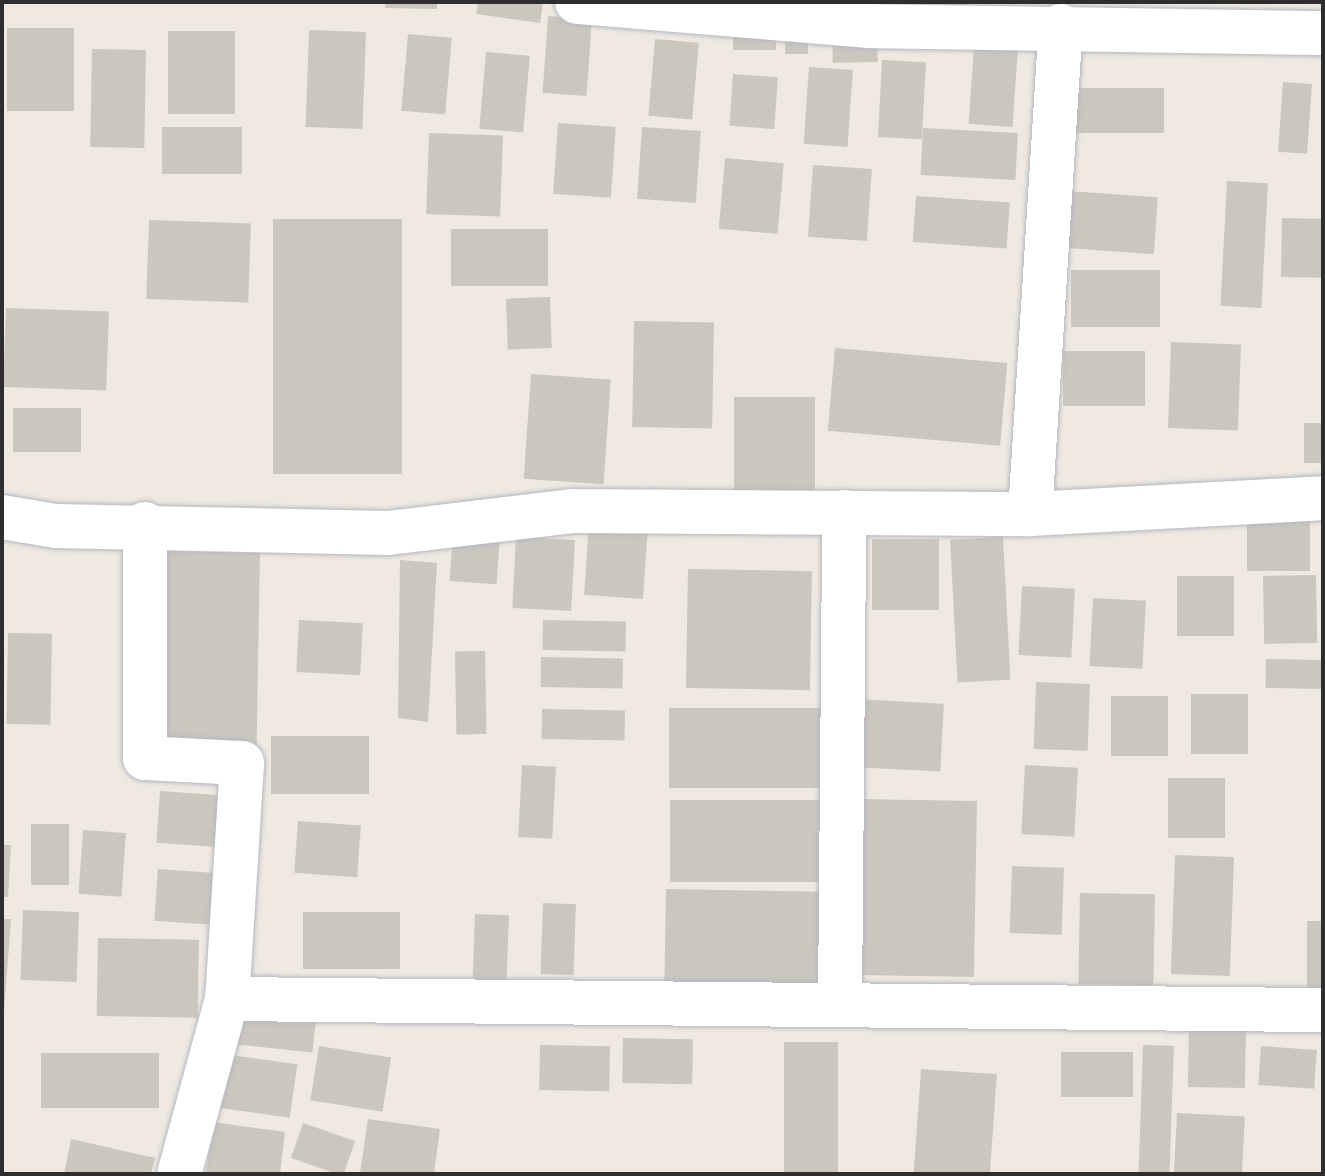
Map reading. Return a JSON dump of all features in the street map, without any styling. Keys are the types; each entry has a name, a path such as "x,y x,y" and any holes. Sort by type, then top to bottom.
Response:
{"street":[{"path":"577,2 1061,26 1323,33"},
{"path":"1030,514 1061,26"},
{"path":"2,517 56,526 145,524 388,533 572,511 1030,514 1323,498"},
{"path":"840,1005 844,512"},
{"path":"145,524 145,758 242,763 227,999 179,1174"},
{"path":"227,999 1323,1010"}],"building":[{"path":"386,2 437,2 437,9 385,8"},
{"path":"478,2 543,2 540,23 476,14"},
{"path":"733,2 776,2 776,50 733,50"},
{"path":"968,2 968,6 941,4"},
{"path":"785,5 808,5 808,54 785,54"},
{"path":"548,16 592,19 587,96 543,93"},
{"path":"877,18 878,62 833,63 832,19"},
{"path":"7,28 74,28 74,111 7,111"},
{"path":"309,30 366,32 363,129 306,127"},
{"path":"168,31 235,31 235,114 168,114"},
{"path":"408,34 452,38 445,115 401,111"},
{"path":"655,39 699,43 692,120 648,116"},
{"path":"974,47 1018,50 1013,127 969,124"},
{"path":"92,49 146,50 144,148 90,147"},
{"path":"486,52 530,56 523,133 479,129"},
{"path":"882,60 926,62 922,139 878,137"},
{"path":"809,67 853,70 848,147 804,144"},
{"path":"733,74 778,77 774,129 729,126"},
{"path":"1283,82 1312,84 1307,154 1278,152"},
{"path":"1069,88 1164,88 1164,133 1069,133"},
{"path":"558,123 616,127 611,198 553,194"},
{"path":"162,127 242,127 242,174 162,174"},
{"path":"642,127 701,131 696,203 637,199"},
{"path":"923,128 1018,133 1015,180 921,175"},
{"path":"429,133 503,136 500,217 426,214"},
{"path":"725,158 784,163 778,234 719,229"},
{"path":"813,165 872,169 867,241 808,237"},
{"path":"1227,181 1268,183 1261,308 1220,306"},
{"path":"1068,191 1158,197 1154,254 1064,248"},
{"path":"916,196 1010,203 1007,248 913,242"},
{"path":"1282,218 1323,219 1322,278 1281,277"},
{"path":"273,219 402,219 402,474 273,474"},
{"path":"149,220 251,224 248,303 146,299"},
{"path":"451,229 548,229 548,286 451,286"},
{"path":"1071,270 1160,270 1160,327 1071,327"},
{"path":"550,297 552,348 508,350 506,299"},
{"path":"6,308 109,312 106,391 3,387"},
{"path":"634,321 714,322 712,428 632,427"},
{"path":"1171,342 1241,344 1238,430 1168,428"},
{"path":"835,348 1007,363 1000,446 828,431"},
{"path":"1063,351 1145,351 1145,406 1063,406"},
{"path":"531,374 611,380 603,484 524,479"},
{"path":"734,397 815,397 815,503 734,503"},
{"path":"13,408 81,408 81,452 13,452"},
{"path":"1304,423 1323,423 1323,463 1304,463"},
{"path":"1247,521 1310,521 1310,571 1247,571"},
{"path":"589,524 648,528 643,599 584,595"},
{"path":"453,533 500,536 497,584 450,581"},
{"path":"516,537 575,540 571,611 512,608"},
{"path":"1003,537 1010,680 958,683 950,540"},
{"path":"872,539 939,539 939,610 872,610"},
{"path":"160,551 260,553 257,747 157,745"},
{"path":"400,560 437,563 428,722 398,718"},
{"path":"688,569 812,571 810,690 686,688"},
{"path":"1316,575 1317,643 1264,644 1263,576"},
{"path":"1177,576 1234,576 1234,636 1177,636"},
{"path":"1022,586 1075,589 1071,658 1018,655"},
{"path":"1093,598 1146,601 1142,669 1089,666"},
{"path":"299,620 363,623 360,675 296,672"},
{"path":"543,620 626,621 625,651 542,650"},
{"path":"8,633 52,634 50,725 6,724"},
{"path":"485,651 486,734 456,735 455,652"},
{"path":"541,657 623,658 622,688 540,687"},
{"path":"1266,659 1323,660 1322,689 1265,688"},
{"path":"1036,682 1090,684 1088,751 1034,749"},
{"path":"1191,694 1248,694 1248,754 1191,754"},
{"path":"1111,696 1168,696 1168,756 1111,756"},
{"path":"855,699 944,704 940,772 851,767"},
{"path":"669,708 825,708 825,788 669,788"},
{"path":"542,709 625,710 624,740 541,739"},
{"path":"271,736 369,736 369,794 271,794"},
{"path":"522,765 556,767 552,839 518,837"},
{"path":"1025,765 1078,768 1074,837 1021,834"},
{"path":"1168,778 1225,778 1225,838 1168,838"},
{"path":"160,791 224,795 220,847 156,843"},
{"path":"859,799 977,801 974,977 856,975"},
{"path":"670,800 827,800 827,882 670,882"},
{"path":"298,821 361,825 357,877 294,873"},
{"path":"31,824 69,824 69,885 31,885"},
{"path":"83,830 126,833 121,897 79,894"},
{"path":"2,845 11,845 8,897 2,897"},
{"path":"1175,855 1234,857 1230,976 1171,974"},
{"path":"1012,866 1064,868 1062,935 1010,933"},
{"path":"158,869 222,873 218,925 154,921"},
{"path":"666,889 828,892 826,998 664,995"},
{"path":"1080,893 1155,894 1153,985 1078,984"},
{"path":"543,903 576,904 574,975 541,974"},
{"path":"23,910 79,912 77,982 21,980"},
{"path":"303,912 400,912 400,969 303,969"},
{"path":"475,914 509,915 507,986 473,985"},
{"path":"2,919 11,919 4,1012 2,1012"},
{"path":"1307,921 1323,921 1323,990 1307,990"},
{"path":"98,938 199,940 198,1018 97,1016"},
{"path":"234,1014 316,1023 312,1052 231,1044"},
{"path":"1189,1022 1246,1023 1245,1088 1188,1087"},
{"path":"623,1038 693,1039 692,1084 622,1083"},
{"path":"784,1042 838,1042 838,1174 784,1174"},
{"path":"540,1045 610,1046 609,1091 539,1090"},
{"path":"1143,1045 1174,1046 1170,1174 1138,1174"},
{"path":"319,1046 391,1057 382,1112 310,1100"},
{"path":"1261,1046 1317,1050 1314,1089 1258,1085"},
{"path":"1061,1052 1133,1052 1133,1097 1061,1097"},
{"path":"41,1053 159,1053 159,1108 41,1108"},
{"path":"224,1054 297,1064 290,1118 216,1107"},
{"path":"921,1069 997,1074 990,1174 914,1174"},
{"path":"1177,1113 1245,1117 1242,1174 1174,1174"},
{"path":"368,1119 440,1129 434,1174 360,1173"},
{"path":"213,1122 285,1132 280,1174 206,1174"},
{"path":"303,1123 355,1141 344,1174 291,1158"},
{"path":"71,1139 155,1158 151,1174 64,1174"}]}
